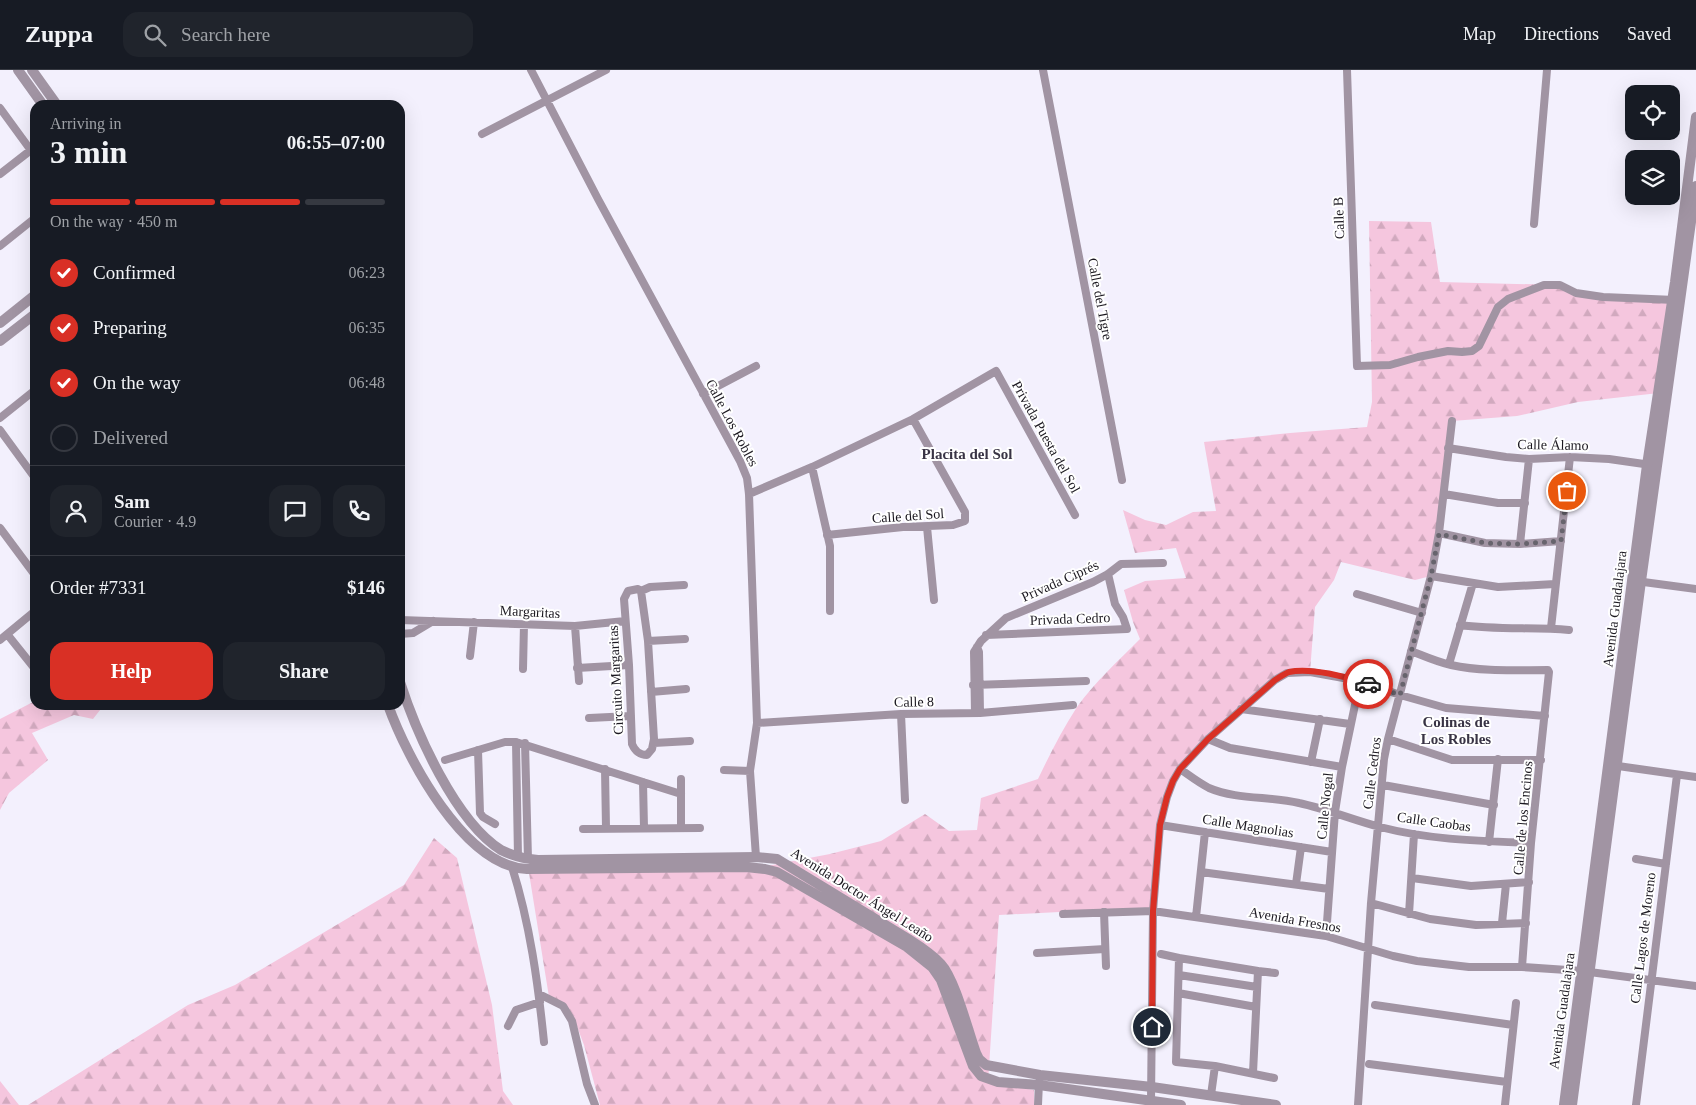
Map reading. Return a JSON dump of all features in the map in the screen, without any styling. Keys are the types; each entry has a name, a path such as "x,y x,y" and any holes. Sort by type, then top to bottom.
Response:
{"street":[{"path":"18,70 39,100"},
{"path":"32,70 54,100"},
{"name":"Calle Los Robles","path":"531,70 740,461 747,478 750,494 757,723 750,770 756,856"},
{"path":"482,134 606,70"},
{"name":"Calle del Tigre","path":"1043,70 1122,480"},
{"name":"Calle B","path":"1347,70 1357,366 1390,366 1418,357 1448,351 1472,351 1478,346 1498,307 1508,299 1544,285 1560,285 1576,293 1603,297 1676,300"},
{"path":"1534,224 1547,70"},
{"path":"0,108 30,149"},
{"name":"Avenida Guadalajara","path":"1688,248 1696,117"},
{"path":"0,174 30,155"},
{"name":"Avenida Guadalajara","path":"1572,1105 1586,972 1652,465 1676,300 1688,248 1696,186"},
{"path":"0,246 30,222"},
{"path":"0,323 30,299"},
{"path":"0,341 30,318"},
{"path":"703,394 756,366"},
{"name":"Privada Puesta del Sol","path":"913,419 996,371 1075,515"},
{"path":"0,418 30,394"},
{"path":"750,494 913,419"},
{"name":"Calle del Sol","path":"827,535 903,527 953,525 965,521 965,512 913,419"},
{"name":"Calle Cedros","path":"1358,1105 1371,903 1384,759 1431,576 1439,534 1452,421"},
{"path":"0,430 30,472"},
{"name":"Calle Álamo","path":"1448,448 1495,456 1529,459 1570,457 1609,459 1652,465"},
{"path":"1551,628 1570,457"},
{"path":"1520,544 1529,459"},
{"path":"812,467 830,546 830,611"},
{"path":"1444,494 1498,503 1524,503"},
{"path":"926,527 934,600"},
{"path":"0,528 30,568"},
{"path":"1439,534 1485,543 1520,544 1561,541"},
{"name":"Privada Ciprés","path":"977,713 974,652 986,635 1006,618 1054,599 1108,574 1121,564 1163,563"},
{"name":"Privada Cedro","path":"986,635 1127,629 1123,617 1115,604 1108,574"},
{"path":"1431,576 1498,587 1555,584"},
{"path":"1637,581 1696,589"},
{"path":"1411,651 1449,664 1472,583"},
{"name":"Circuito Margaritas","path":"654,743 647,755 641,755 634,749 632,744 624,599 628,591 638,589 641,591 650,587 684,585"},
{"path":"641,591 648,642 654,743 690,741"},
{"path":"1357,594 1422,613"},
{"path":"0,640 30,615"},
{"name":"Margaritas","path":"405,620 575,626 625,621"},
{"path":"405,634 413,634 433,621"},
{"path":"470,656 474,622"},
{"path":"522,669 524,624"},
{"path":"1460,625 1569,630"},
{"path":"575,626 579,682"},
{"path":"7,634 30,663"},
{"path":"648,642 685,638"},
{"path":"578,668 629,664"},
{"name":"Calle de los Encinos","path":"1449,664 1487,670 1549,671 1522,967"},
{"path":"1151,1101 1153,911 1160,825 1173,781 1180,769 1208,739 1275,680 1288,673 1310,672 1360,682 1452,710 1545,716"},
{"path":"976,684 1086,680"},
{"name":"Calle Nogal","path":"1326,936 1332,852 1342,767 1360,682"},
{"path":"651,692 686,689"},
{"name":"Avenida Doctor Ángel Leaño","path":"405,697 426,750 459,805 490,840 503,850 523,858 588,860 756,856 774,858 927,951 941,964 950,977 979,1059 989,1066 1039,1080 1182,1105"},
{"name":"Calle 8","path":"757,723 901,714 977,713 1072,705"},
{"path":"1241,709 1350,724"},
{"name":"Avenida Doctor Ángel Leaño","path":"390,710 411,757 447,814 481,849 512,867 527,869 746,867 777,872 907,947 932,967 941,980 972,1066 981,1076 1004,1082 1039,1080 1152,1087 1276,1105"},
{"path":"901,714 904,800"},
{"path":"589,718 631,716"},
{"name":"Calle Nogal","path":"1312,762 1320,719"},
{"path":"1208,739 1230,748 1342,767"},
{"path":"1388,739 1452,760 1540,760"},
{"path":"445,760 505,742 525,743 681,794"},
{"path":"516,742 517,829 523,858"},
{"path":"523,858 527,829 525,743"},
{"path":"478,750 480,813 482,817 495,824"},
{"path":"1489,842 1498,760"},
{"path":"1613,766 1696,777"},
{"path":"605,769 606,828"},
{"name":"Calle Caobas","path":"1180,769 1201,784 1215,790 1229,794 1297,802 1336,812 1378,827 1433,838 1532,843"},
{"path":"724,770 750,770"},
{"name":"Calle Lagos de Moreno","path":"1636,1105 1650,980 1677,775"},
{"path":"681,779 681,828"},
{"path":"643,782 644,828"},
{"path":"1383,786 1494,805"},
{"name":"Calle Magnolias","path":"1160,825 1332,852"},
{"path":"583,829 700,828"},
{"path":"517,829 527,829"},
{"path":"1196,917 1205,832"},
{"path":"1409,914 1414,834"},
{"name":"Calle Nogal","path":"1296,884 1301,847"},
{"path":"1636,859 1666,864"},
{"path":"512,867 527,922 540,998 544,1042"},
{"path":"1200,872 1330,889"},
{"path":"1412,878 1471,886 1529,882"},
{"path":"1502,923 1506,884"},
{"path":"1371,903 1430,919 1476,925 1526,923"},
{"name":"Avenida Fresnos","path":"1063,914 1153,911 1326,936 1393,956 1417,961 1469,967 1522,967 1586,972 1696,986"},
{"path":"1104,912 1106,966"},
{"path":"1037,953 1105,949"},
{"path":"1161,954 1275,973"},
{"path":"1179,958 1176,1062 1215,1066 1274,1078"},
{"path":"1253,1073 1258,971"},
{"name":"Avenida Guadalajara","path":"1564,1105 1586,972"},
{"path":"1179,974 1258,987"},
{"path":"1178,993 1256,1007"},
{"path":"508,1026 516,1010 540,998 563,1006 572,1022 587,1084 595,1105"},
{"path":"1505,1105 1516,1003"},
{"path":"1375,1005 1513,1025"},
{"path":"1369,1064 1507,1082"},
{"path":"1211,1095 1215,1066"},
{"path":"1004,1082 1010,1078 1010,1074 1005,1069"},
{"path":"1038,1105 1039,1080"},
{"path":"1182,1105 1184,1092"}],"green space":[{"path":"1369,221 1431,222 1440,282 1560,285 1576,293 1672,300 1659,393 1578,402 1517,416 1452,421 1431,576 1415,580 1341,562 1334,580 1315,607 1310,672 1284,674 1180,769 1160,825 1153,911 1098,910 999,915 988,1082 1034,1090 1034,1105 600,1105 584,1045 573,1016 549,997 529,873 746,870 830,854 881,841 925,814 949,831 977,830 981,798 1038,779 1056,742 1077,707 1099,680 1140,639 1124,590 1145,581 1186,578 1176,548 1135,553 1123,510 1145,520 1166,525 1193,512 1216,511 1204,442 1367,427 1372,402"},
{"path":"30,704 30,710 100,710 93,719 74,715 32,733 48,760 9,793 0,810 0,719"},
{"path":"434,838 457,858 492,1005 503,1091 513,1105 28,1105 188,1005 235,985 404,885"},
{"path":"0,1081 19,1105 0,1105"}],"way so far":[{"path":"1368,684 1400,695 1431,576 1439,534 1485,543 1520,544 1561,541 1567,491"}],"district":[{"name":"Placita del Sol","path":"967,454"},
{"name":"Colinas de Los Robles","path":"1456,730"}],"route":[{"path":"1152,1027 1153,911 1160,825 1167,797 1180,769 1208,739 1284,674 1301,671 1321,673 1368,684"}]}
